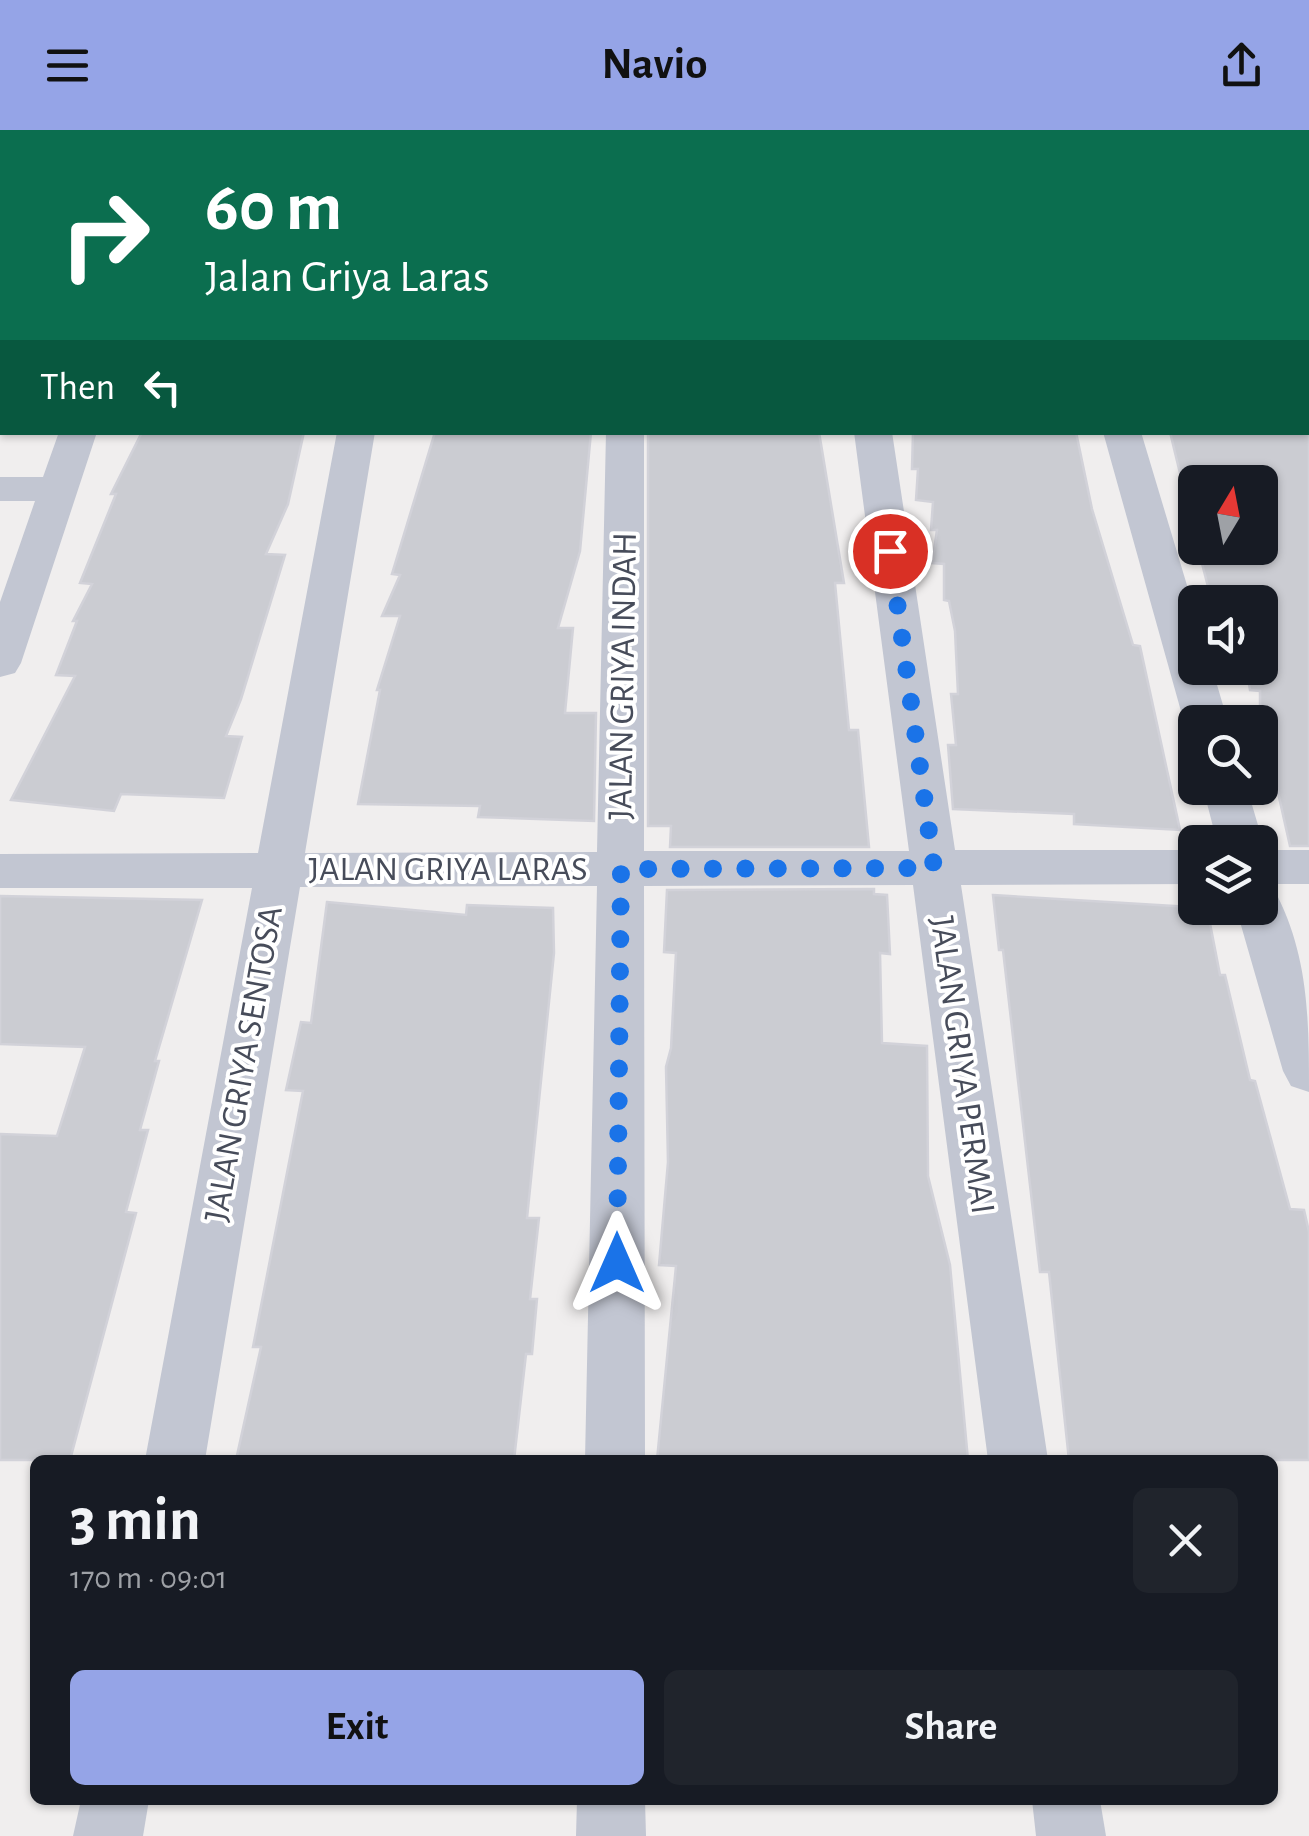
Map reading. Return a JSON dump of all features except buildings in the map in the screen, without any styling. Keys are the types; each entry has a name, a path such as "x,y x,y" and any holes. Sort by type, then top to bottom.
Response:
{"street":[{"path":"1,657 77,435"},
{"name":"JALAN GRIYA SENTOSA","path":"175,1455 355,435"},
{"name":"JALAN GRIYA INDAH","path":"615,1455 625,435"},
{"name":"JALAN GRIYA PERMAI","path":"873,435 1017,1455"},
{"path":"1123,435 1201,705"},
{"path":"0,488 59,489"},
{"name":"JALAN GRIYA LARAS","path":"0,871 1178,867"},
{"path":"1278,867 1309,867"},
{"path":"1265,925 1309,1070"},
{"path":"108,1836 113,1805"},
{"path":"611,1805 611,1836"},
{"path":"1067,1805 1071,1836"}],"route":[{"path":"617,1263 621,869 934,868 890,551"}]}
